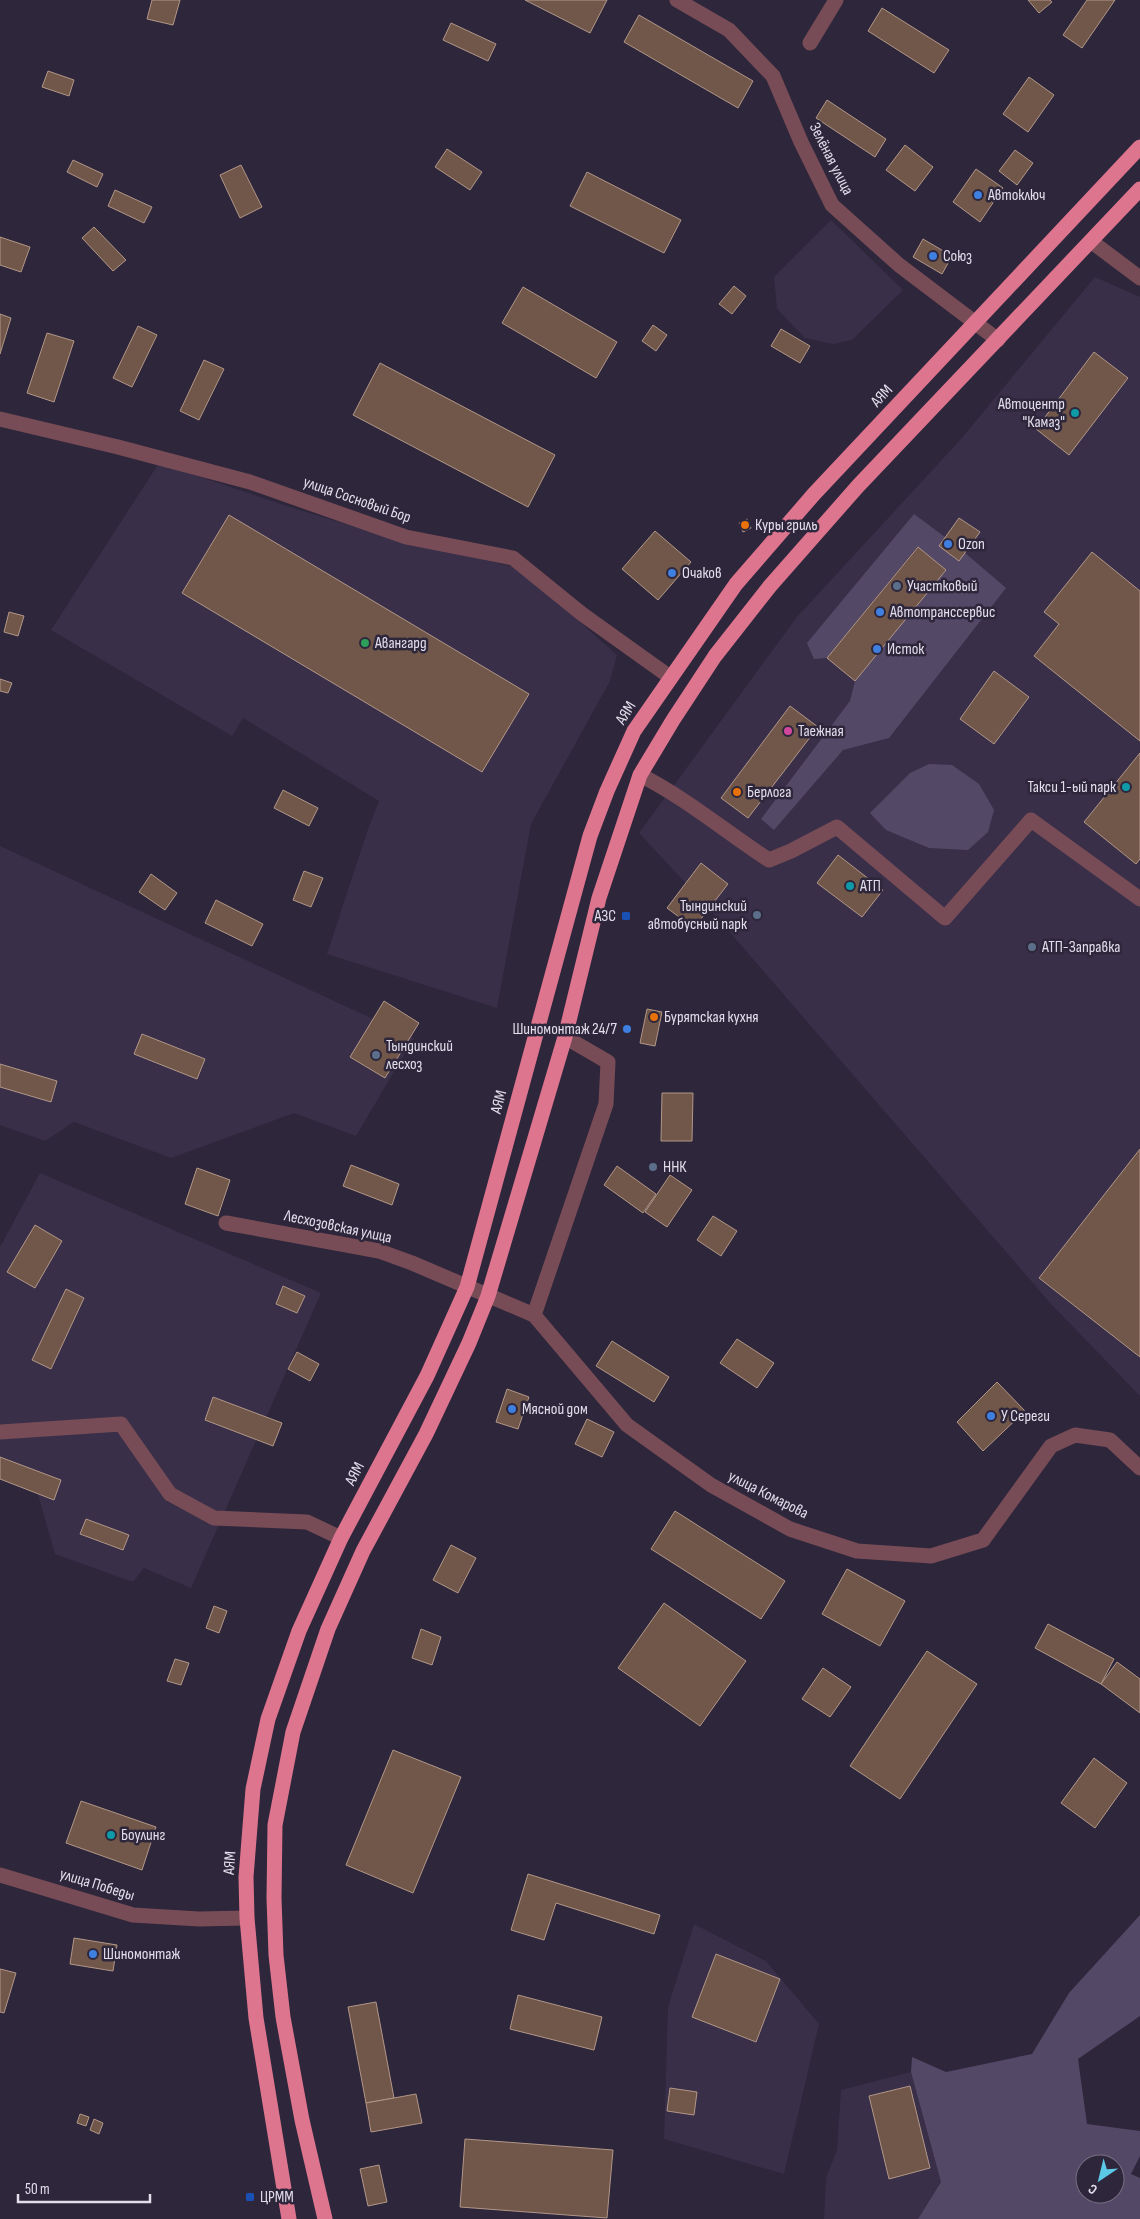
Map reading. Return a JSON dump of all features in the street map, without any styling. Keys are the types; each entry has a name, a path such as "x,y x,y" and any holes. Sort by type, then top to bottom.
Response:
{"highway":[{"name":"АЯМ","path":"289,2219 256,2018 247,1918 246,1877 253,1789 268,1719 299,1631 341,1538 426,1376 467,1287 590,836 607,791 634,732 670,677 743,576 814,494 1140,147"},
{"path":"325,2219 302,2120 283,2017 276,1955 274,1898 275,1826 293,1732 328,1629 363,1550 426,1434 469,1343 488,1296 566,1037 599,898 640,775 672,720 715,656 770,586 858,486 1092,242 1140,189"}],"street":[{"name":"Зелёная улица","path":"677,0 729,30 773,76 801,142 832,205 899,265 998,340"},
{"path":"810,43 836,0"},
{"path":"1092,242 1140,278"},
{"name":"улица Сосновый Бор","path":"0,419 118,447 250,482 406,536 513,558 582,614 670,677"},
{"path":"640,775 668,789 725,831 769,860 791,851 837,827 945,918 1031,820 1140,899"},
{"path":"534,1315 606,1104 608,1062 566,1037"},
{"name":"Лесхозовская улица","path":"226,1223 379,1252 412,1263 534,1315"},
{"name":"улица Комарова","path":"534,1315 627,1426 711,1485 790,1529 857,1551 931,1556 983,1540 1051,1446 1074,1435 1110,1440 1140,1468"},
{"path":"0,1432 121,1424 170,1494 214,1518 307,1522 341,1538"},
{"name":"улица Победы","path":"0,1875 133,1915 199,1919 247,1918"}],"shaded area":[{"path":"831,220 903,290 852,340 833,344 805,338 777,309 774,277"},
{"path":"1095,277 1140,297 1140,1396 1051,1304 708,907 639,833 797,617 961,439"},
{"path":"159,463 293,508 405,542 519,568 617,655 610,681 531,824 497,1008 327,954 379,801 243,718 232,736 51,630"},
{"path":"914,514 957,546 1006,588 889,738 843,750 774,830 761,819 850,701 855,681 946,570 917,547 827,658 814,659 807,643"},
{"path":"929,764 952,765 979,784 994,810 988,832 968,850 929,848 886,830 870,813 910,773"},
{"path":"0,846 414,1038 356,1136 294,1113 171,1158 74,1122 45,1141 0,1125"},
{"path":"40,1173 321,1293 191,1588 144,1568 133,1582 55,1554 37,1491 0,1476 0,1247"},
{"path":"1140,1915 1140,2016 1078,2059 1087,2124 1140,2131 1140,2156 1131,2174 1140,2178 1140,2219 918,2219 941,2182 911,2072 912,2057 946,2072 1032,2054 1069,1993"},
{"path":"694,1924 766,1961 819,2024 784,2174 664,2139 668,2007"},
{"path":"911,2072 941,2182 918,2219 824,2219 826,2178 837,2150 841,2090"}],"building":[{"path":"152,0 180,0 173,25 147,19"},
{"path":"525,0 607,0 590,33"},
{"path":"1028,0 1050,0 1052,2 1039,13"},
{"path":"1087,0 1115,0 1082,48 1063,35"},
{"path":"882,8 949,50 934,73 868,31"},
{"path":"639,15 753,81 738,108 624,42"},
{"path":"451,23 496,44 488,61 443,40"},
{"path":"48,71 74,80 69,96 42,87"},
{"path":"1029,77 1054,95 1028,132 1003,114"},
{"path":"827,100 886,139 875,157 816,118"},
{"path":"905,145 933,167 915,191 886,170"},
{"path":"447,149 482,172 470,190 435,167"},
{"path":"1015,150 1033,163 1017,185 999,171"},
{"path":"73,160 103,174 97,187 67,172"},
{"path":"241,165 262,207 240,218 220,175"},
{"name":"Автоключ","path":"976,169 1003,188 980,222 953,202"},
{"path":"587,172 681,220 664,253 570,206"},
{"path":"115,190 152,207 144,223 108,206"},
{"path":"94,227 126,260 113,271 82,238"},
{"path":"0,237 30,247 21,272 0,265"},
{"name":"Союз","path":"923,239 952,256 942,274 913,257"},
{"path":"734,286 746,296 732,314 719,304"},
{"path":"523,287 617,342 596,378 502,323"},
{"path":"0,314 11,318 0,354"},
{"path":"653,325 667,335 656,351 642,341"},
{"path":"138,326 157,335 132,387 113,378"},
{"path":"781,329 810,346 800,363 771,346"},
{"path":"47,333 74,341 54,402 27,393"},
{"name":"Автоцентр \"Камаз\"","path":"1094,352 1128,378 1069,455 1036,429"},
{"path":"204,360 224,369 199,420 180,411"},
{"path":"380,363 555,455 528,507 353,415"},
{"path":"229,515 529,694 482,772 182,593"},
{"path":"959,518 980,532 959,561 939,546"},
{"name":"Куры гриль","path":"747,519 751,528 743,532 739,523"},
{"path":"655,531 691,562 658,600 622,569"},
{"path":"918,547 946,570 855,681 827,658"},
{"path":"1092,552 1140,591 1140,741 1034,656 1059,624 1044,612"},
{"path":"9,612 24,616 18,636 4,632"},
{"path":"994,671 1029,697 994,744 960,719"},
{"path":"0,679 12,683 8,693 0,691"},
{"path":"790,706 818,727 748,818 721,798"},
{"name":"Такси 1-ый парк","path":"1140,753 1140,859 1136,864 1084,822"},
{"path":"283,790 318,808 309,826 274,808"},
{"name":"АТП","path":"838,855 883,890 862,917 817,883"},
{"path":"701,863 728,884 694,928 667,908"},
{"path":"304,871 323,878 311,907 293,900"},
{"path":"151,874 177,893 165,910 139,892"},
{"path":"216,900 263,924 252,946 205,923"},
{"path":"384,1001 419,1023 385,1078 350,1057"},
{"path":"647,1009 662,1012 655,1046 640,1043"},
{"path":"142,1034 205,1059 197,1079 134,1054"},
{"path":"0,1064 57,1081 51,1102 0,1087"},
{"path":"662,1093 693,1093 692,1141 661,1141"},
{"path":"1140,1149 1140,1357 1039,1278"},
{"path":"351,1165 399,1184 392,1205 343,1186"},
{"path":"617,1166 656,1194 643,1213 604,1185"},
{"path":"197,1168 230,1180 218,1216 185,1204"},
{"path":"670,1175 692,1190 667,1227 645,1212"},
{"path":"713,1216 737,1231 721,1256 697,1240"},
{"path":"35,1225 62,1241 35,1288 7,1272"},
{"path":"283,1286 305,1296 297,1313 276,1304"},
{"path":"66,1289 84,1298 51,1369 32,1360"},
{"path":"737,1339 774,1363 757,1388 720,1363"},
{"path":"612,1341 669,1377 654,1402 596,1366"},
{"path":"297,1352 319,1364 310,1381 288,1369"},
{"name":"У Сереги","path":"997,1382 1025,1411 983,1451 957,1422"},
{"name":"Мясной дом","path":"507,1389 529,1397 518,1429 496,1422"},
{"path":"213,1397 282,1423 273,1446 205,1420"},
{"path":"587,1419 614,1432 602,1457 575,1444"},
{"path":"0,1457 61,1480 54,1500 0,1479"},
{"path":"675,1511 785,1581 761,1619 651,1549"},
{"path":"86,1519 129,1535 123,1550 80,1534"},
{"path":"451,1545 476,1558 458,1593 433,1580"},
{"path":"847,1569 905,1601 880,1646 822,1614"},
{"path":"664,1603 746,1661 700,1726 618,1668"},
{"path":"214,1606 227,1611 219,1633 206,1628"},
{"path":"1048,1624 1114,1659 1101,1684 1035,1648"},
{"path":"421,1629 441,1637 432,1665 412,1658"},
{"path":"927,1651 977,1684 900,1799 850,1766"},
{"path":"175,1659 189,1663 181,1685 167,1681"},
{"path":"1117,1662 1140,1679 1140,1713 1101,1684"},
{"path":"823,1668 851,1687 830,1717 802,1699"},
{"path":"393,1750 461,1777 413,1893 346,1865"},
{"path":"1094,1758 1127,1783 1095,1828 1061,1803"},
{"name":"Боулинг","path":"81,1801 156,1827 142,1870 66,1843"},
{"path":"528,1874 660,1915 654,1934 556,1903 544,1940 511,1930"},
{"name":"Шиномонтаж","path":"74,1938 117,1945 113,1971 70,1964"},
{"path":"716,1954 780,1979 756,2042 692,2017"},
{"path":"0,1969 16,1973 4,2013 0,2012"},
{"path":"518,1995 602,2017 594,2050 510,2029"},
{"path":"376,2002 394,2098 366,2103 348,2007"},
{"path":"910,2086 930,2168 889,2179 869,2096"},
{"path":"670,2088 697,2092 694,2115 667,2111"},
{"path":"416,2094 422,2123 371,2132 366,2103"},
{"path":"80,2114 89,2117 86,2126 77,2123"},
{"path":"94,2119 103,2123 99,2134 90,2130"},
{"path":"465,2139 613,2150 607,2218 460,2207"},
{"path":"379,2165 387,2202 368,2206 360,2169"}],"place":[{"name":"Автоключ","path":"978,195"},
{"name":"Союз","path":"933,256"},
{"name":"Автоцентр \"Камаз\"","path":"1075,413"},
{"name":"Куры гриль","path":"745,525"},
{"name":"Ozon","path":"948,544"},
{"name":"Очаков","path":"672,573"},
{"name":"Участковый","path":"897,586"},
{"name":"Автотранссервис","path":"880,612"},
{"name":"Авангард","path":"365,643"},
{"name":"Исток","path":"877,649"},
{"name":"Таежная","path":"788,731"},
{"name":"Такси 1-ый парк","path":"1126,787"},
{"name":"Берлога","path":"737,792"},
{"name":"АТП","path":"850,886"},
{"name":"Тындинский автобусный парк","path":"757,915"},
{"name":"АЗС","path":"626,916"},
{"name":"АТП-Заправка","path":"1032,947"},
{"name":"Бурятская кухня","path":"654,1017"},
{"name":"Шиномонтаж 24/7","path":"627,1029"},
{"name":"Тындинский лесхоз","path":"376,1055"},
{"name":"ННК","path":"653,1167"},
{"name":"Мясной дом","path":"512,1409"},
{"name":"У Сереги","path":"991,1416"},
{"name":"Боулинг","path":"111,1835"},
{"name":"Шиномонтаж","path":"93,1954"},
{"name":"ЦРММ","path":"250,2197"}]}
